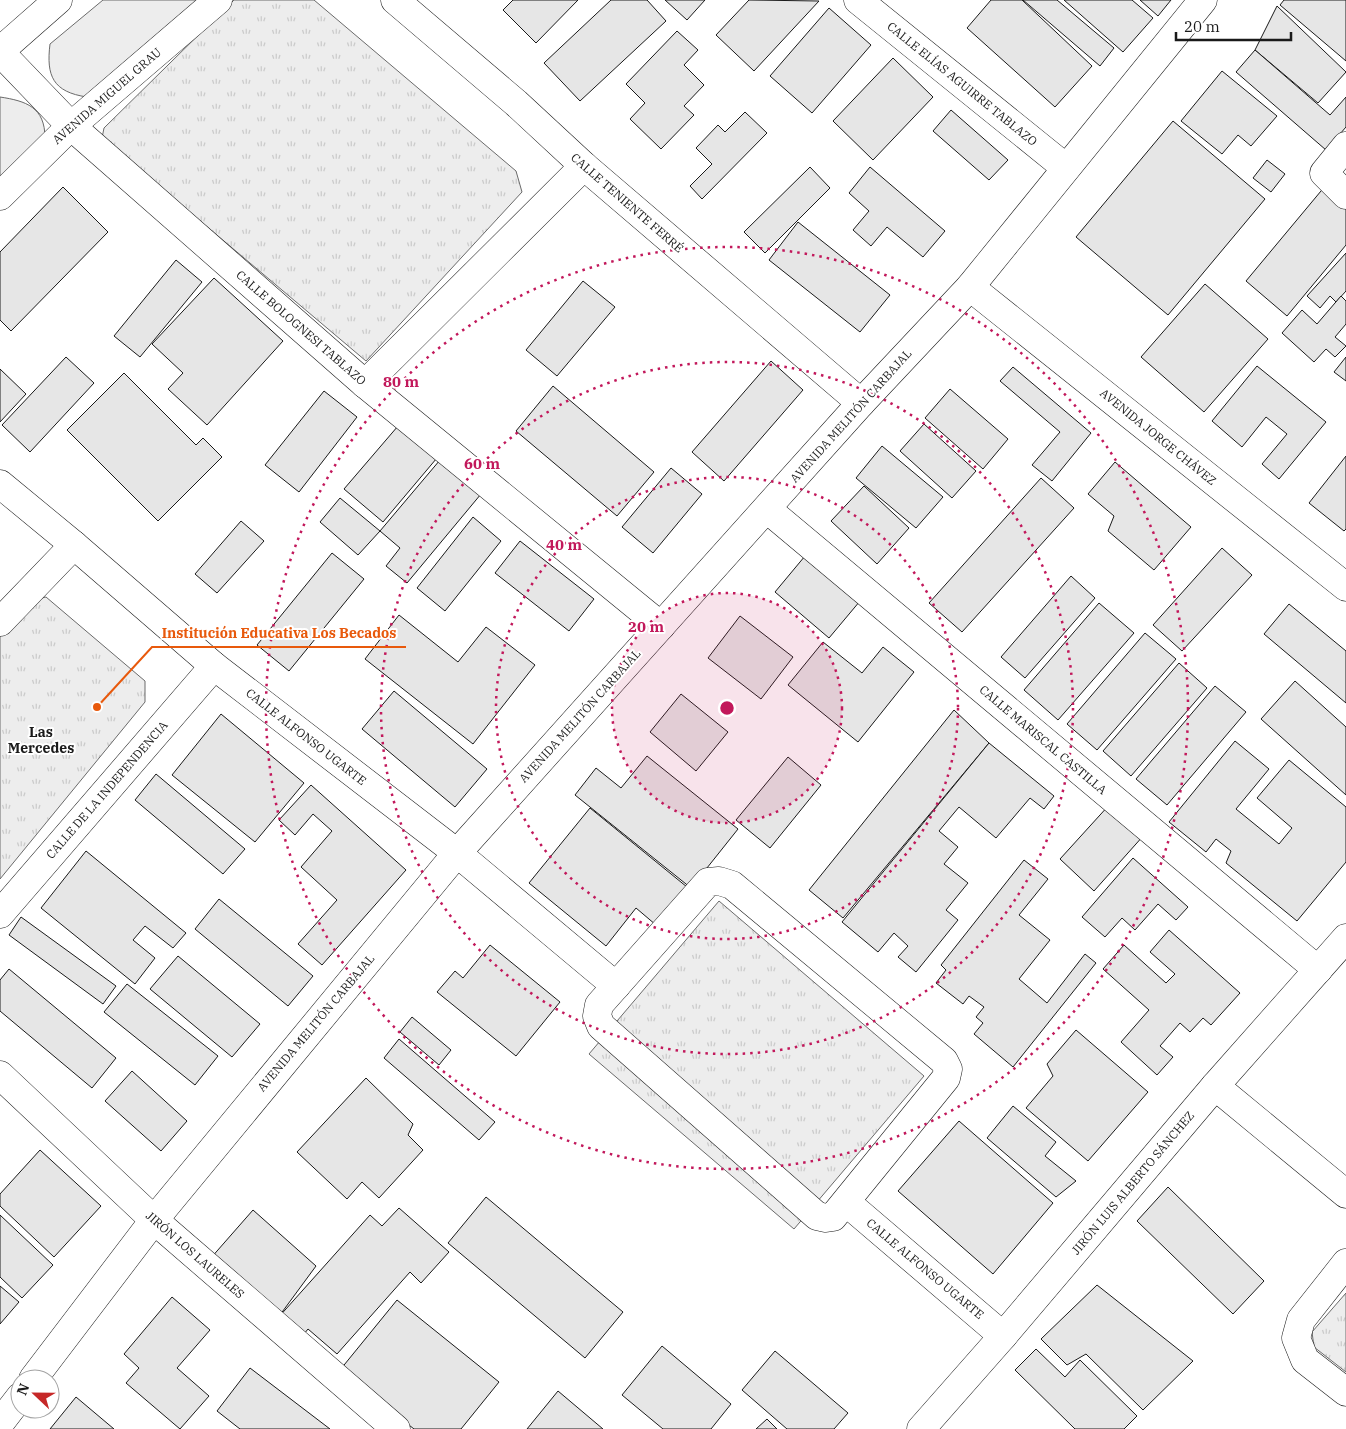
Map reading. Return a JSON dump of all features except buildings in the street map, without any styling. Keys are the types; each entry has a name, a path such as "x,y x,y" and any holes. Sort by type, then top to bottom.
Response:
{"main road":[{"path":"0,52 58,0"},
{"name":"AVENIDA MIGUEL GRAU","path":"0,196 71,126 218,0"},
{"name":"CALLE TENIENTE FERRÉ","path":"395,0 516,103 584,166 861,403"},
{"name":"CALLE ELÍAS AGUIRRE TABLAZO","path":"858,0 1066,168"},
{"name":"AVENIDA MELITÓN CARBAJAL","path":"41,1369 154,1220 457,853 861,403 970,287 1203,0"},
{"name":"CALLE BOLOGNESI TABLAZO","path":"0,52 71,126 365,384 661,626"},
{"path":"1346,146 1324,173 1346,195"},
{"path":"365,384 584,166"},
{"name":"AVENIDA JORGE CHÁVEZ","path":"970,287 1346,587"},
{"name":"CALLE ALFONSO UGARTE","path":"0,484 214,666 457,853 616,986"},
{"name":"CALLE MARISCAL CASTILLA","path":"767,509 1318,970"},
{"path":"0,622 74,545"},
{"name":"CALLE DE LA INDEPENDENCIA","path":"0,914 214,666"},
{"path":"719,881 732,885 944,1061 948,1068 946,1078 846,1202 833,1217 817,1216 601,1026 597,1016 599,1005 708,882 719,881"},
{"name":"JIRÓN LUIS ALBERTO SÁNCHEZ","path":"921,1429 1003,1336 1215,1086 1346,938"},
{"name":"JIRÓN LOS LAURELES","path":"0,1075 154,1220 396,1429"},
{"path":"1215,1086 1346,1194"},
{"name":"CALLE ALFONSO UGARTE","path":"846,1202 1003,1336"},
{"path":"1346,1263 1301,1320 1296,1338 1304,1360 1346,1392"},
{"path":"0,1423 10,1410"}],"green space":[{"path":"103,0 200,0 87,97 75,95 66,91 54,81 49,65 50,44"},
{"path":"234,0 314,0 516,171 522,192 366,361 102,138 104,128"},
{"path":"0,97 26,104 38,112 42,119 45,138 0,178"},
{"path":"46,597 145,681 145,702 0,879 0,628 21,603"},
{"path":"719,901 924,1076 794,1229 589,1054"},
{"path":"1346,1293 1346,1372 1314,1347 1312,1332"}],"place":[{"name":"Institución Educativa Los Becados","path":"97,707"}],"district":[{"name":"Las Mercedes","path":"41,740"}]}
